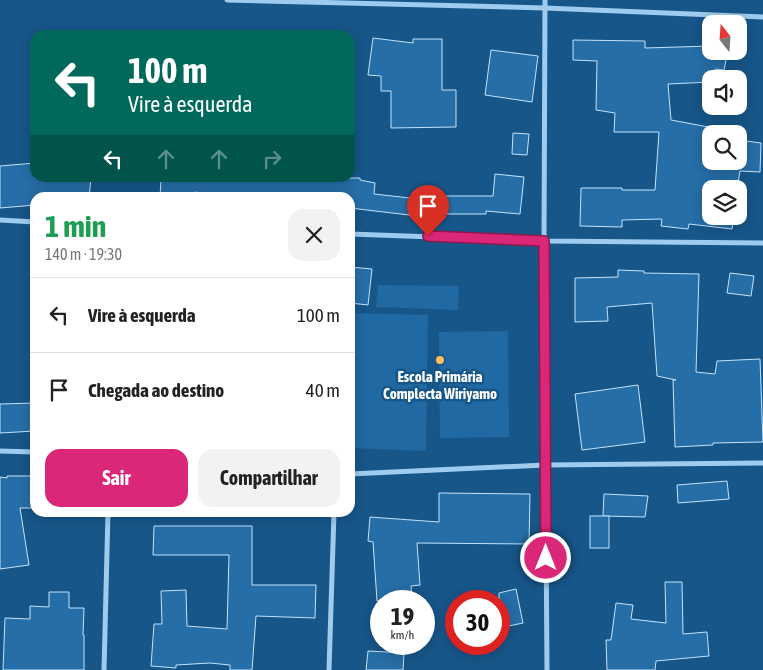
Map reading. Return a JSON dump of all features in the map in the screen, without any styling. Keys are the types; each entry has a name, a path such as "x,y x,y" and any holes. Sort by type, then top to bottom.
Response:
{"street":[{"path":"227,0 545,8 763,17"},
{"path":"545,0 544,241 547,670"},
{"path":"0,220 30,222"},
{"path":"355,234 544,241 763,242"},
{"path":"0,451 30,452"},
{"path":"355,474 545,464 763,463"},
{"path":"104,670 108,517"},
{"path":"329,670 334,517"}],"shaded area":[{"path":"378,285 459,286 458,310 376,307"},
{"path":"355,313 428,315 426,451 355,448"},
{"path":"508,331 509,437 440,438 439,332"}],"building":[{"path":"373,38 413,43 413,39 442,39 442,90 456,90 456,127 391,128 391,91 381,91 381,76 368,75"},
{"path":"573,40 645,41 645,48 702,46 702,60 726,60 724,70 702,70 702,82 668,84 671,120 702,126 702,170 747,170 747,141 761,143 760,172 740,171 738,180 702,180 702,225 733,225 732,229 689,224 688,229 661,226 662,219 622,220 622,227 580,226 581,188 655,190 659,132 614,132 615,113 596,110 597,61 573,60"},
{"path":"491,50 538,56 532,102 485,95"},
{"path":"513,133 529,134 527,155 512,154"},
{"path":"30,163 30,182 91,182 90,192 30,192 30,205 0,208 0,166"},
{"path":"495,174 524,177 520,214 486,211 486,214 442,214 442,196 493,196"},
{"path":"355,178 360,178 360,180 375,183 374,194 428,200 426,217 355,209 355,192 160,192 161,182 355,182"},
{"path":"355,267 372,269 368,305 355,304"},
{"path":"618,270 644,271 644,273 699,274 696,372 715,374 717,361 760,359 763,442 713,443 713,445 675,447 673,380 676,380 657,376 652,303 607,307 608,321 575,322 575,278 618,277"},
{"path":"730,273 754,276 751,296 727,293"},
{"path":"638,385 645,442 582,450 575,394"},
{"path":"30,403 30,431 0,433 0,404"},
{"path":"7,476 30,476 30,508 20,508 29,565 0,569 0,477 7,478"},
{"path":"727,481 729,499 678,503 677,485"},
{"path":"439,493 530,494 529,544 417,543 420,585 411,586 411,590 376,590 373,542 368,541 370,517 439,522"},
{"path":"604,494 648,496 645,517 603,516"},
{"path":"590,516 609,516 609,548 590,548"},
{"path":"154,526 252,526 252,585 316,585 315,618 256,616 252,670 230,670 230,665 210,663 176,665 176,668 151,666 154,624 162,624 161,591 186,590 187,626 227,629 229,555 153,555"},
{"path":"665,582 682,582 683,634 707,632 709,656 656,661 655,670 607,670 606,640 611,640 616,603 633,605 631,619 666,623"},
{"path":"516,589 523,623 510,626 510,590"},
{"path":"49,592 69,592 69,608 84,608 84,670 3,670 5,618 30,619 30,606 49,607"},
{"path":"368,651 370,651 370,655 404,655 403,670 366,670"}],"place":[{"name":"Escola Primária Complecta Wiriyamo","path":"440,360"}],"route":[{"path":"428,236 544,241 546,558"}]}
